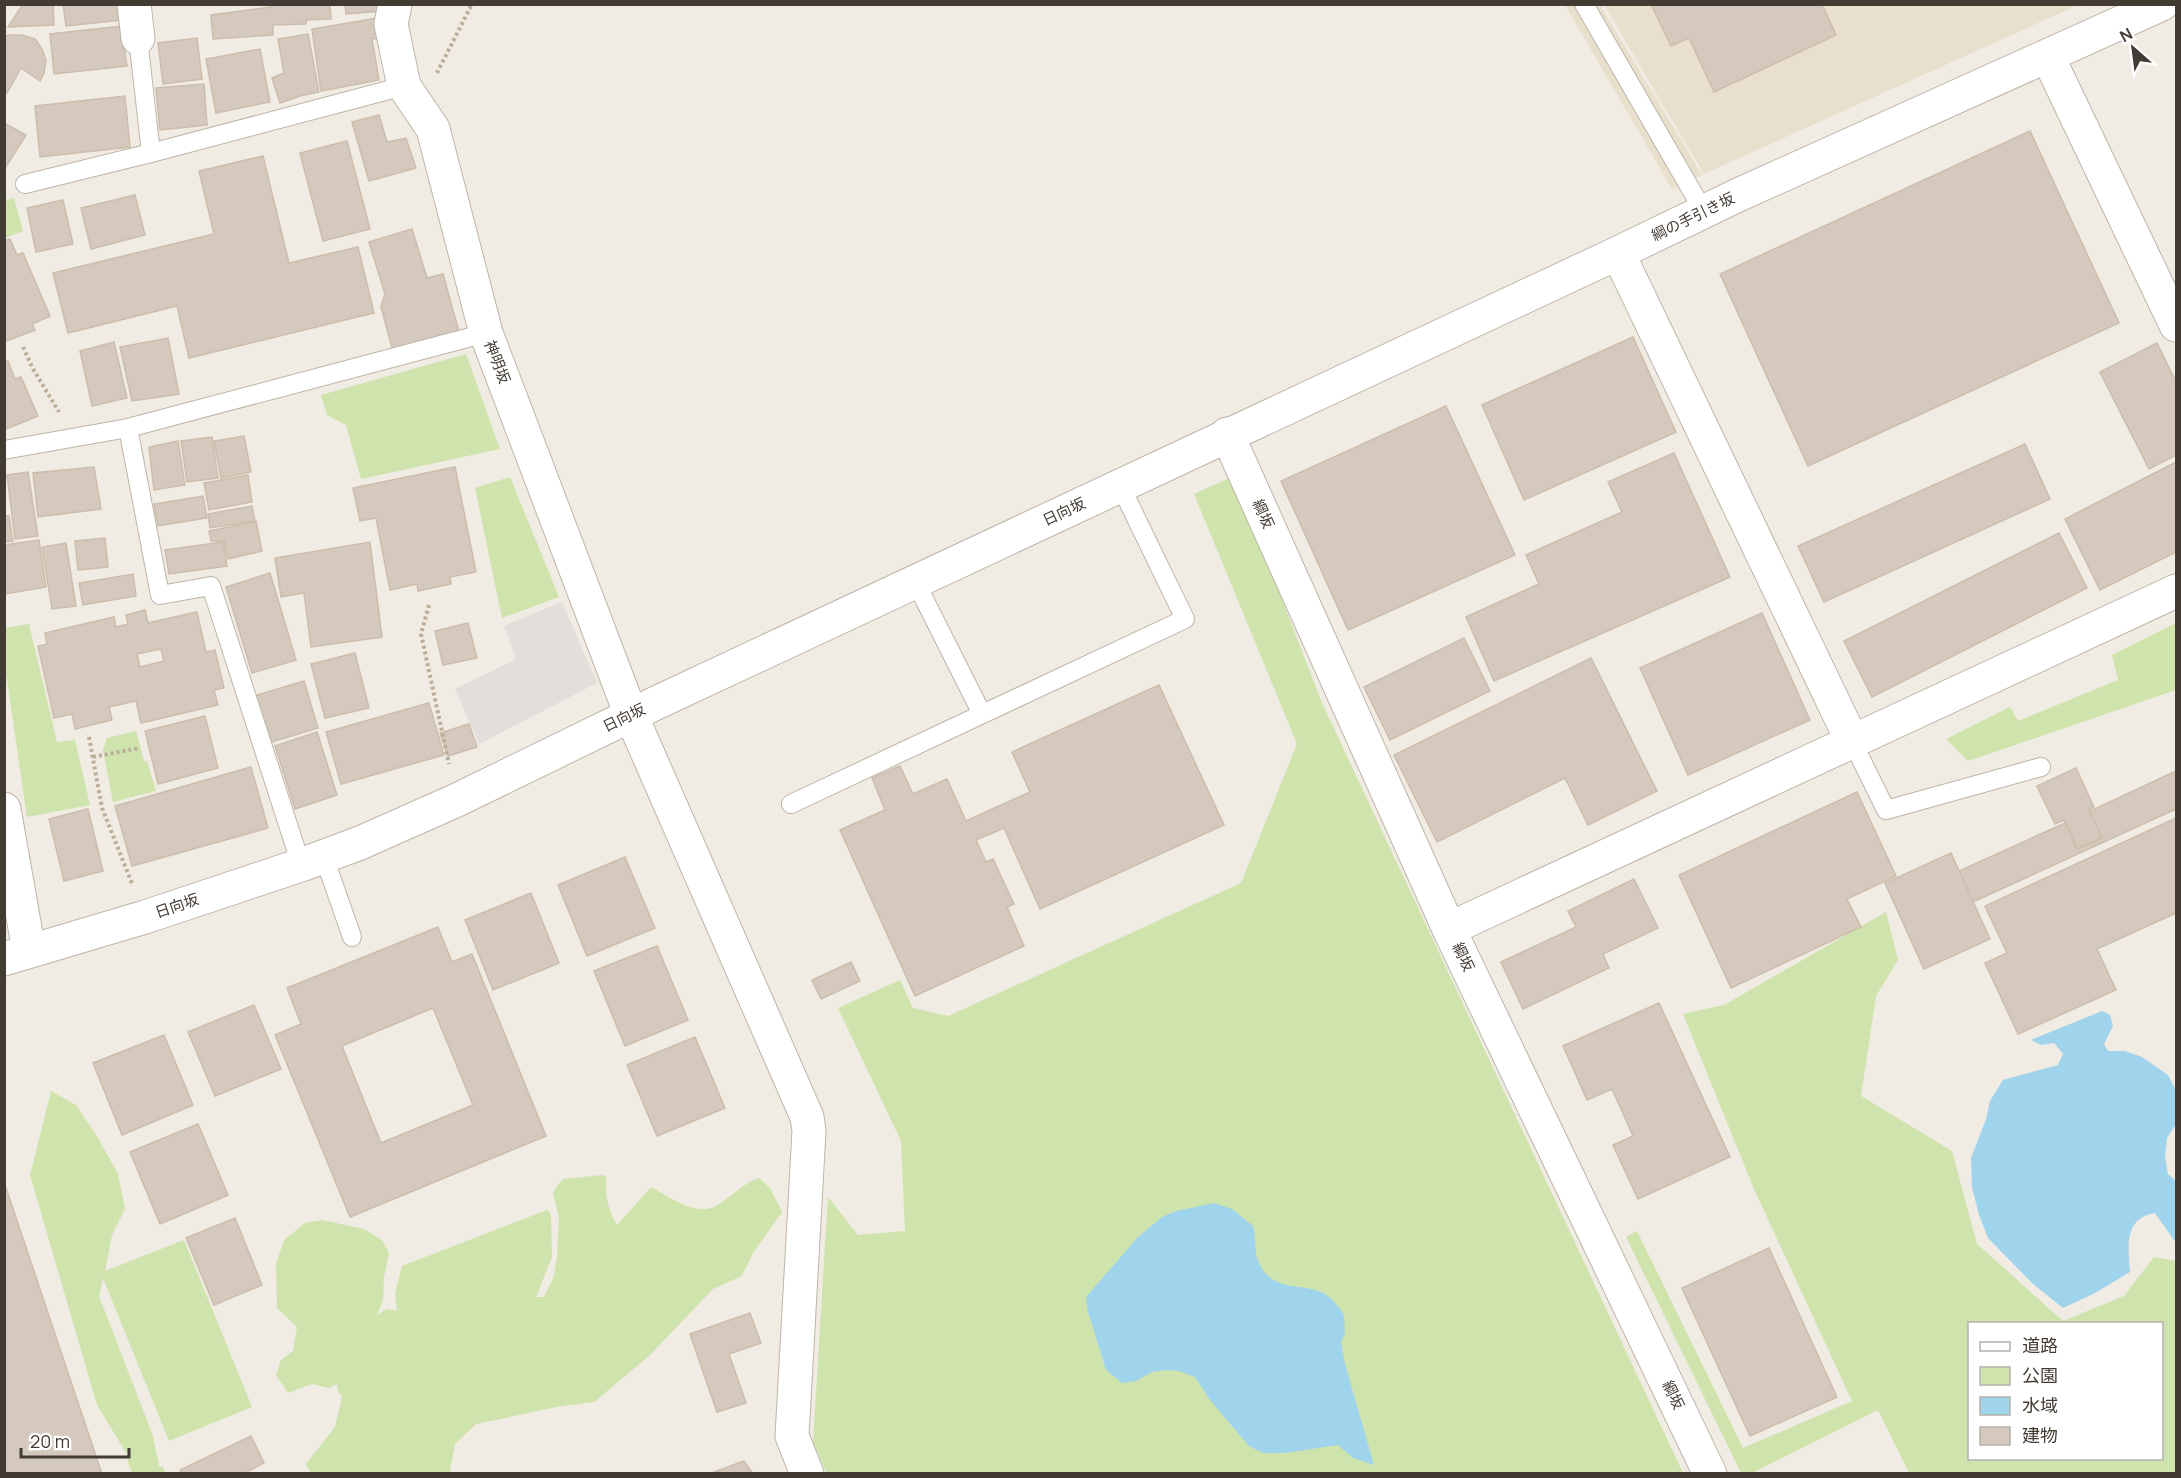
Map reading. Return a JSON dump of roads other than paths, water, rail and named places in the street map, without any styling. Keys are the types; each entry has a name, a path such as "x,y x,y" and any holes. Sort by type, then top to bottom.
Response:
{"street":[{"path":"134,4 138,38"},
{"name":"神明坂","path":"395,4 391,24 404,86 433,129 486,333 631,715 807,1117 809,1131 792,1436 807,1473"},
{"name":"綱の手引き坂","path":"1227,434 1704,212 2162,4"},
{"path":"2048,57 2176,325"},
{"path":"1618,253 1852,741"},
{"name":"日向坂","path":"17,955 145,917 312,861 457,800 631,715 1227,434"},
{"name":"綱坂","path":"1227,434 1449,929 1710,1473"},
{"path":"1449,929 2176,591"},
{"path":"4,809 17,955"}],"lane":[{"path":"1584,4 1704,212"},
{"path":"138,38 151,153"},
{"path":"25,184 404,86"},
{"path":"4,450 128,428 486,333"},
{"path":"128,428 160,595 211,586 312,861 352,937"},
{"path":"791,804 1185,619 1120,485"},
{"path":"915,581 982,714"},
{"path":"1852,741 1886,810 2041,767"}],"water":[{"path":"2102,1011 2110,1015 2113,1026 2104,1044 2108,1051 2125,1051 2142,1057 2168,1075 2176,1091 2176,1124 2167,1138 2165,1157 2168,1174 2176,1181 2176,1243 2155,1213 2145,1216 2133,1227 2130,1235 2130,1272 2095,1293 2063,1308 2032,1283 1988,1238 1972,1187 1971,1158 1986,1119 1990,1101 2003,1080 2058,1065 2063,1054 2054,1043 2041,1045 2031,1040"},
{"path":"1214,1203 1232,1209 1253,1226 1257,1259 1265,1273 1280,1283 1317,1290 1325,1294 1336,1303 1344,1315 1345,1333 1341,1343 1345,1364 1374,1465 1353,1458 1338,1445 1285,1453 1263,1453 1249,1446 1210,1400 1195,1377 1179,1371 1167,1370 1152,1372 1136,1381 1122,1383 1106,1370 1088,1312 1086,1297 1138,1237 1162,1217 1176,1211"}]}
